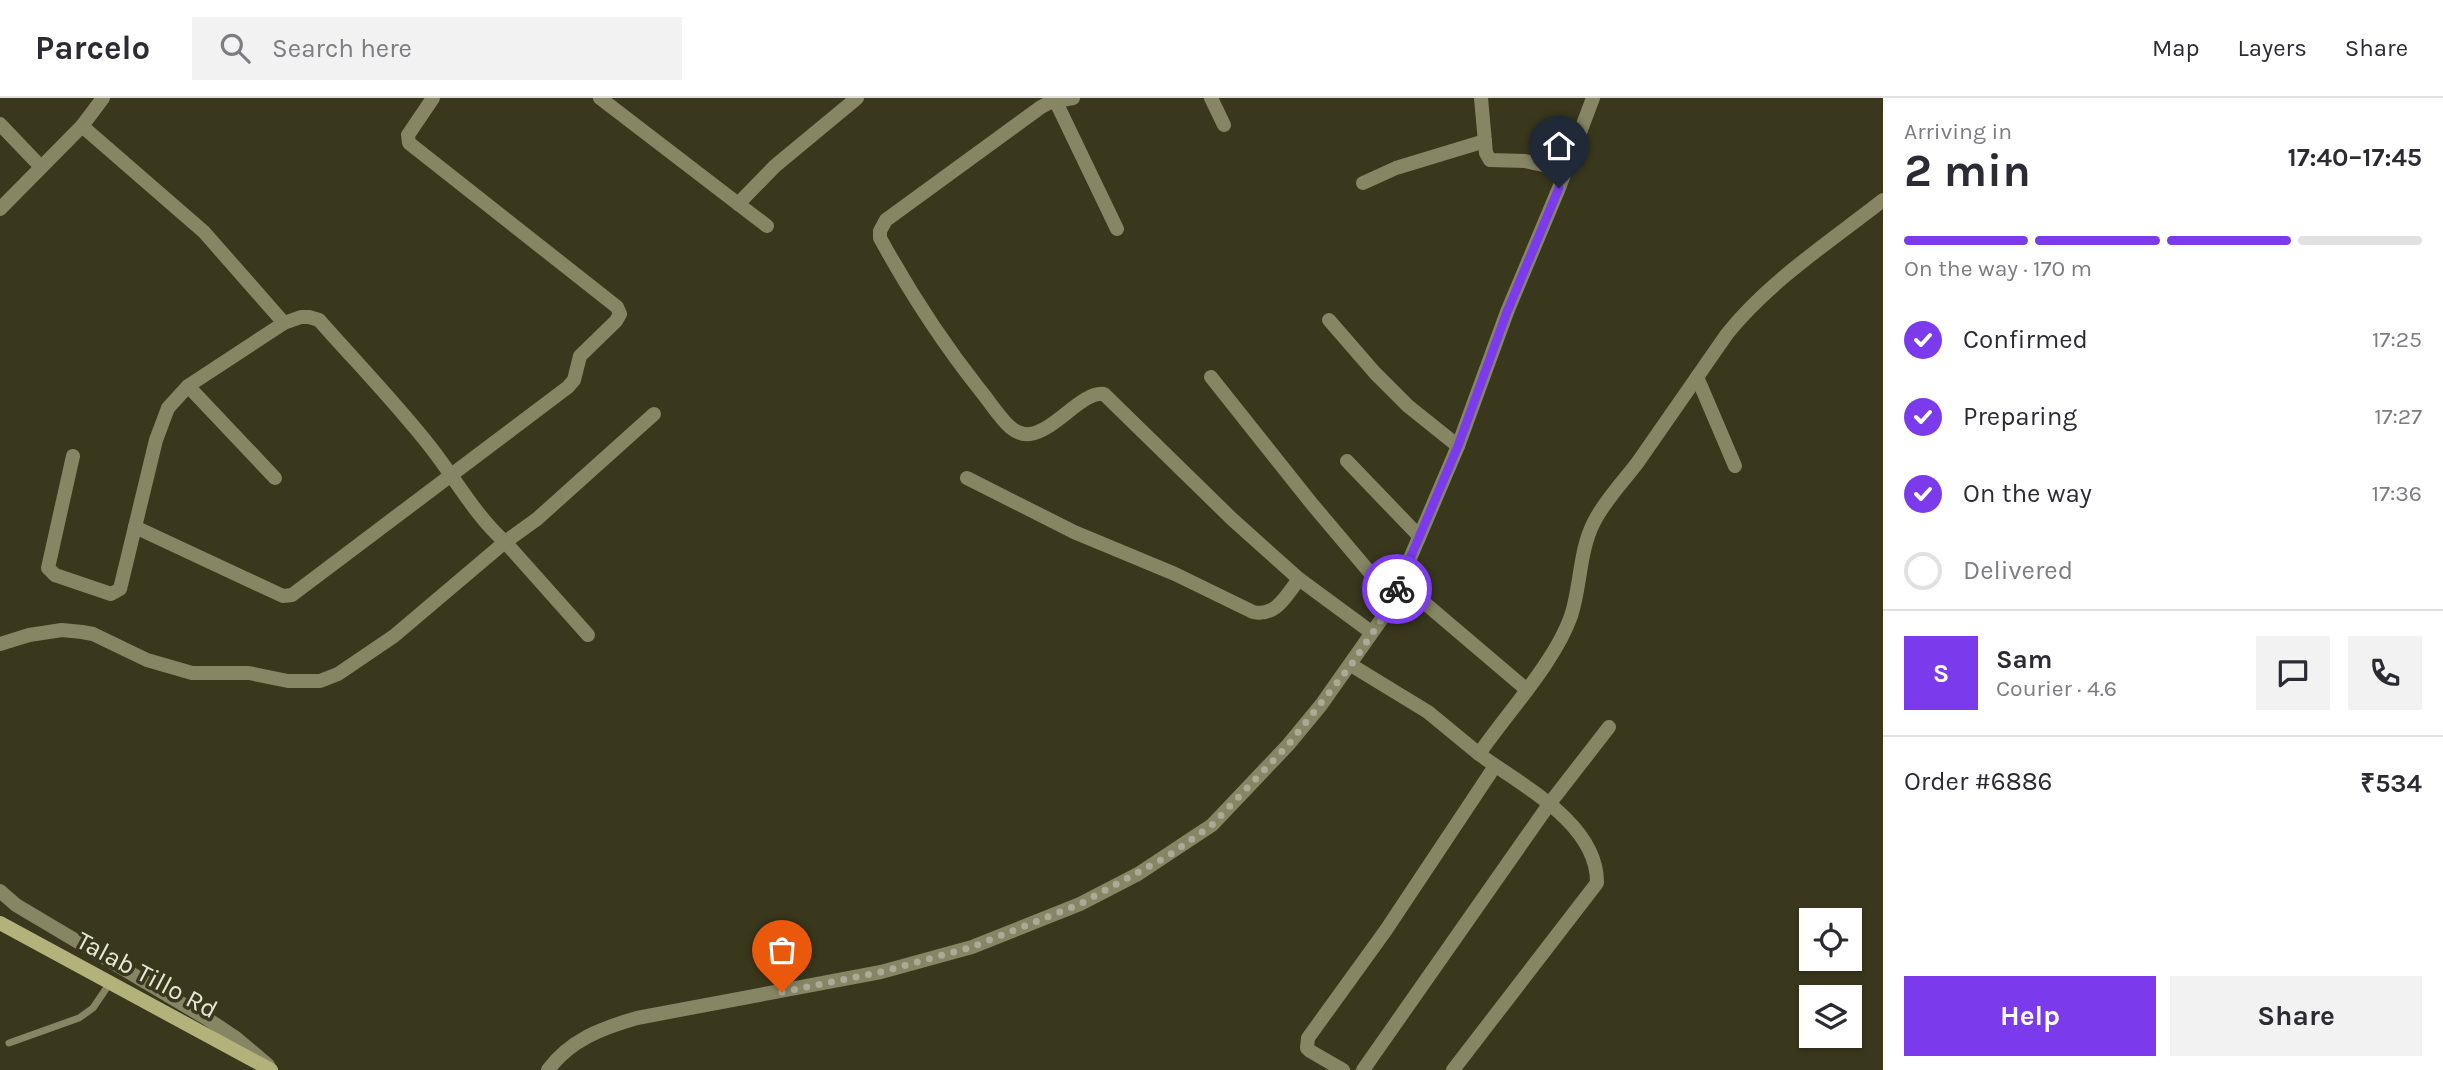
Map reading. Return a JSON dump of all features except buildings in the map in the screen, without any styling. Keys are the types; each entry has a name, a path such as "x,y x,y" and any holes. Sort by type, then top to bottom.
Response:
{"main road":[{"name":"Talab Tillo Rd","path":"0,923 272,1070"}],"street":[{"path":"0,209 82,126 103,98"},
{"path":"135,527 288,597 572,384 580,356 616,321 620,314 617,307 409,143 408,135 433,98"},
{"path":"600,98 766,226"},
{"path":"738,204 775,166 857,98"},
{"path":"1073,98 1041,107 886,220 880,231 880,238 903,280 960,365 1010,427 1024,434 1033,434 1044,430 1092,396 1104,394 1212,500 1299,579 1371,632"},
{"path":"1211,98 1224,125"},
{"path":"1480,98 1486,153 1490,160 1525,161 1566,170"},
{"path":"548,1070 571,1045 607,1027 637,1018 906,966 972,947 1080,904 1138,874 1212,825 1288,745 1351,665 1393,600 1458,446 1507,312 1593,98"},
{"path":"1056,102 1116,229"},
{"path":"0,124 41,167"},
{"path":"82,126 204,232 284,323"},
{"path":"1363,183 1385,172 1485,141"},
{"path":"1479,754 1527,690 1570,618 1592,526 1603,506 1727,334 1754,304 1883,200"},
{"path":"74,456 48,562 50,571 106,594 115,593 120,589 162,420 174,399 188,386 284,323 301,317 319,320 401,411 492,530 588,635"},
{"path":"1329,320 1375,373 1408,405 1458,446"},
{"path":"1211,377 1393,600"},
{"path":"1697,377 1735,466"},
{"path":"188,386 275,478"},
{"path":"0,644 29,635 62,631 82,632 93,634 147,660 192,673 249,673 288,681 320,681 338,674 394,636 505,542 537,519 654,414"},
{"path":"1348,461 1419,536"},
{"path":"967,478 1074,532 1175,574 1253,612 1271,612 1299,579"},
{"path":"1400,582 1527,690"},
{"path":"1351,665 1421,707 1495,766 1550,803 1587,848 1597,872 1597,883 1453,1070"},
{"path":"1363,1070 1550,803 1609,727"},
{"path":"1343,1070 1310,1051 1307,1048 1308,1038 1386,930 1495,766"},
{"path":"0,891 16,905 236,1038 272,1070"}],"lane":[{"path":"9,1043 79,1018 93,1008 110,982"}],"way so far":[{"path":"782,992 881,972 972,947 1080,904 1168,856 1212,825 1288,745 1351,665 1371,632 1382,620 1397,589"}],"route":[{"path":"1397,589 1458,446 1507,312 1559,188"}]}
